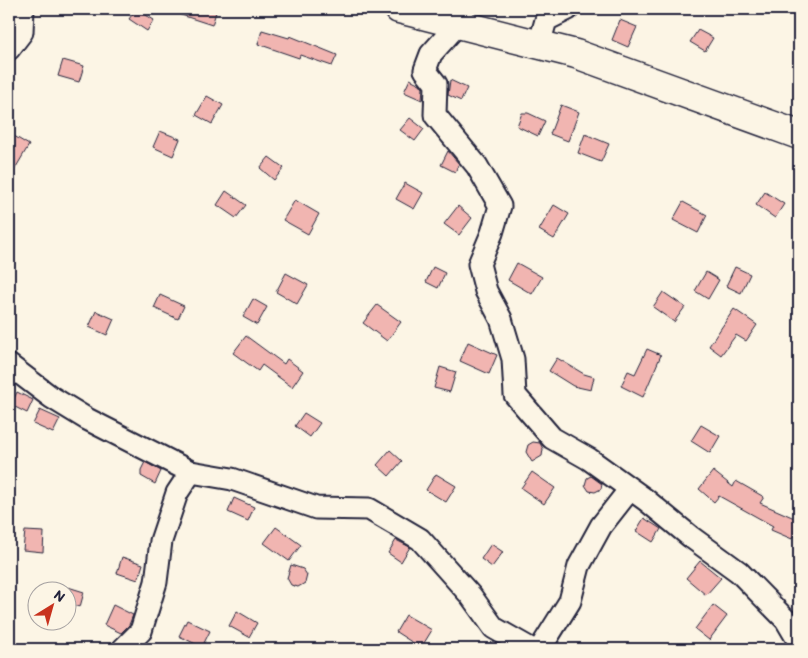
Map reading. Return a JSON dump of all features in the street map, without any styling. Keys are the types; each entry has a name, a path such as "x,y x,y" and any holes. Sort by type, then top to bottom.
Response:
{"main road":[{"path":"399,9 458,24 539,25 576,54 799,135"}],"street":[{"path":"9,50 22,32 23,9"},
{"path":"539,25 568,9"},
{"path":"458,24 431,54 425,70 436,84 435,115 477,166 500,206 492,233 479,264 486,291 501,319 513,359 515,395 552,438 589,459 630,488 691,537 739,572 786,620 799,642"},
{"path":"9,365 50,397 86,419 191,472 232,479 316,508 369,508 420,539 471,596 494,628 531,649"},
{"path":"123,649 141,631 156,582 161,541 178,493 191,472"},
{"path":"540,649 570,601 579,566 602,526 630,488"}],"building":[{"path":"136,9 154,20 147,31 129,19"},
{"path":"173,9 217,9 212,25 172,12"},
{"path":"620,20 637,27 628,47 612,40"},
{"path":"262,30 289,38 290,36 337,55 332,66 300,55 299,58 258,44"},
{"path":"698,30 713,38 705,51 690,42"},
{"path":"63,60 84,66 79,82 58,76"},
{"path":"410,79 420,84 423,88 422,100 404,92"},
{"path":"450,80 467,88 461,101 448,95"},
{"path":"207,96 223,105 212,124 196,115"},
{"path":"561,105 579,112 568,141 550,134"},
{"path":"522,113 528,113 545,121 538,136 517,126"},
{"path":"410,118 424,129 415,141 400,130"},
{"path":"160,131 180,139 173,156 153,147"},
{"path":"9,133 29,145 9,179"},
{"path":"585,134 609,144 601,162 578,153"},
{"path":"448,151 459,164 455,172 441,165"},
{"path":"269,157 284,168 274,180 260,168"},
{"path":"405,183 423,193 414,209 396,199"},
{"path":"226,191 246,205 236,218 217,205"},
{"path":"765,192 784,204 775,218 756,205"},
{"path":"295,200 319,214 308,234 283,220"},
{"path":"683,202 707,215 698,233 673,220"},
{"path":"554,205 569,214 554,239 539,230"},
{"path":"458,206 472,218 459,235 444,224"},
{"path":"517,263 542,277 532,294 508,280"},
{"path":"433,267 445,273 438,288 426,282"},
{"path":"735,267 750,274 741,293 726,286"},
{"path":"706,272 719,280 708,299 695,291"},
{"path":"286,273 308,285 297,304 276,292"},
{"path":"663,292 685,307 674,322 653,307"},
{"path":"160,295 184,306 178,319 154,308"},
{"path":"253,299 267,307 257,325 243,317"},
{"path":"377,305 401,322 387,341 363,323"},
{"path":"734,309 757,325 746,341 736,335 721,355 709,346"},
{"path":"96,311 114,319 107,335 89,327"},
{"path":"246,336 284,364 287,359 303,371 292,387 262,365 258,371 233,353"},
{"path":"468,342 497,355 489,374 460,361"},
{"path":"647,349 661,355 643,397 621,386 628,371 635,374"},
{"path":"557,358 584,374 594,377 591,390 573,386 549,371"},
{"path":"440,367 456,372 450,392 434,388"},
{"path":"17,392 33,400 27,413 11,405"},
{"path":"40,410 60,419 53,433 33,424"},
{"path":"304,413 320,423 310,437 295,426"},
{"path":"701,425 720,436 710,453 691,441"},
{"path":"533,442 540,443 543,449 542,456 532,462 526,452 528,445"},
{"path":"390,450 402,461 389,476 377,465"},
{"path":"145,462 161,471 155,484 141,476 141,470"},
{"path":"713,471 733,487 736,481 764,497 760,503 799,520 792,539 771,530 773,526 719,496 714,502 699,489"},
{"path":"532,472 555,488 544,504 521,488"},
{"path":"436,474 456,486 446,502 426,490"},
{"path":"591,476 602,484 601,489 595,492 589,491 585,485 587,478"},
{"path":"234,498 254,507 248,521 228,512"},
{"path":"644,518 661,529 653,542 636,531"},
{"path":"276,527 301,545 289,561 264,543"},
{"path":"25,531 44,532 43,552 23,550"},
{"path":"396,540 410,547 401,562 388,553"},
{"path":"491,544 503,552 492,567 481,559"},
{"path":"122,557 143,564 138,580 117,573"},
{"path":"700,561 721,578 706,595 686,578"},
{"path":"291,565 303,569 307,575 305,583 298,587 291,585 287,578"},
{"path":"78,590 84,592 80,607 78,606"},
{"path":"113,605 133,615 129,625 121,633 104,625"},
{"path":"713,605 727,616 709,640 695,629"},
{"path":"237,611 257,623 249,637 229,626"},
{"path":"406,615 432,630 421,648 396,632"},
{"path":"187,620 210,631 202,647 179,636"}]}
